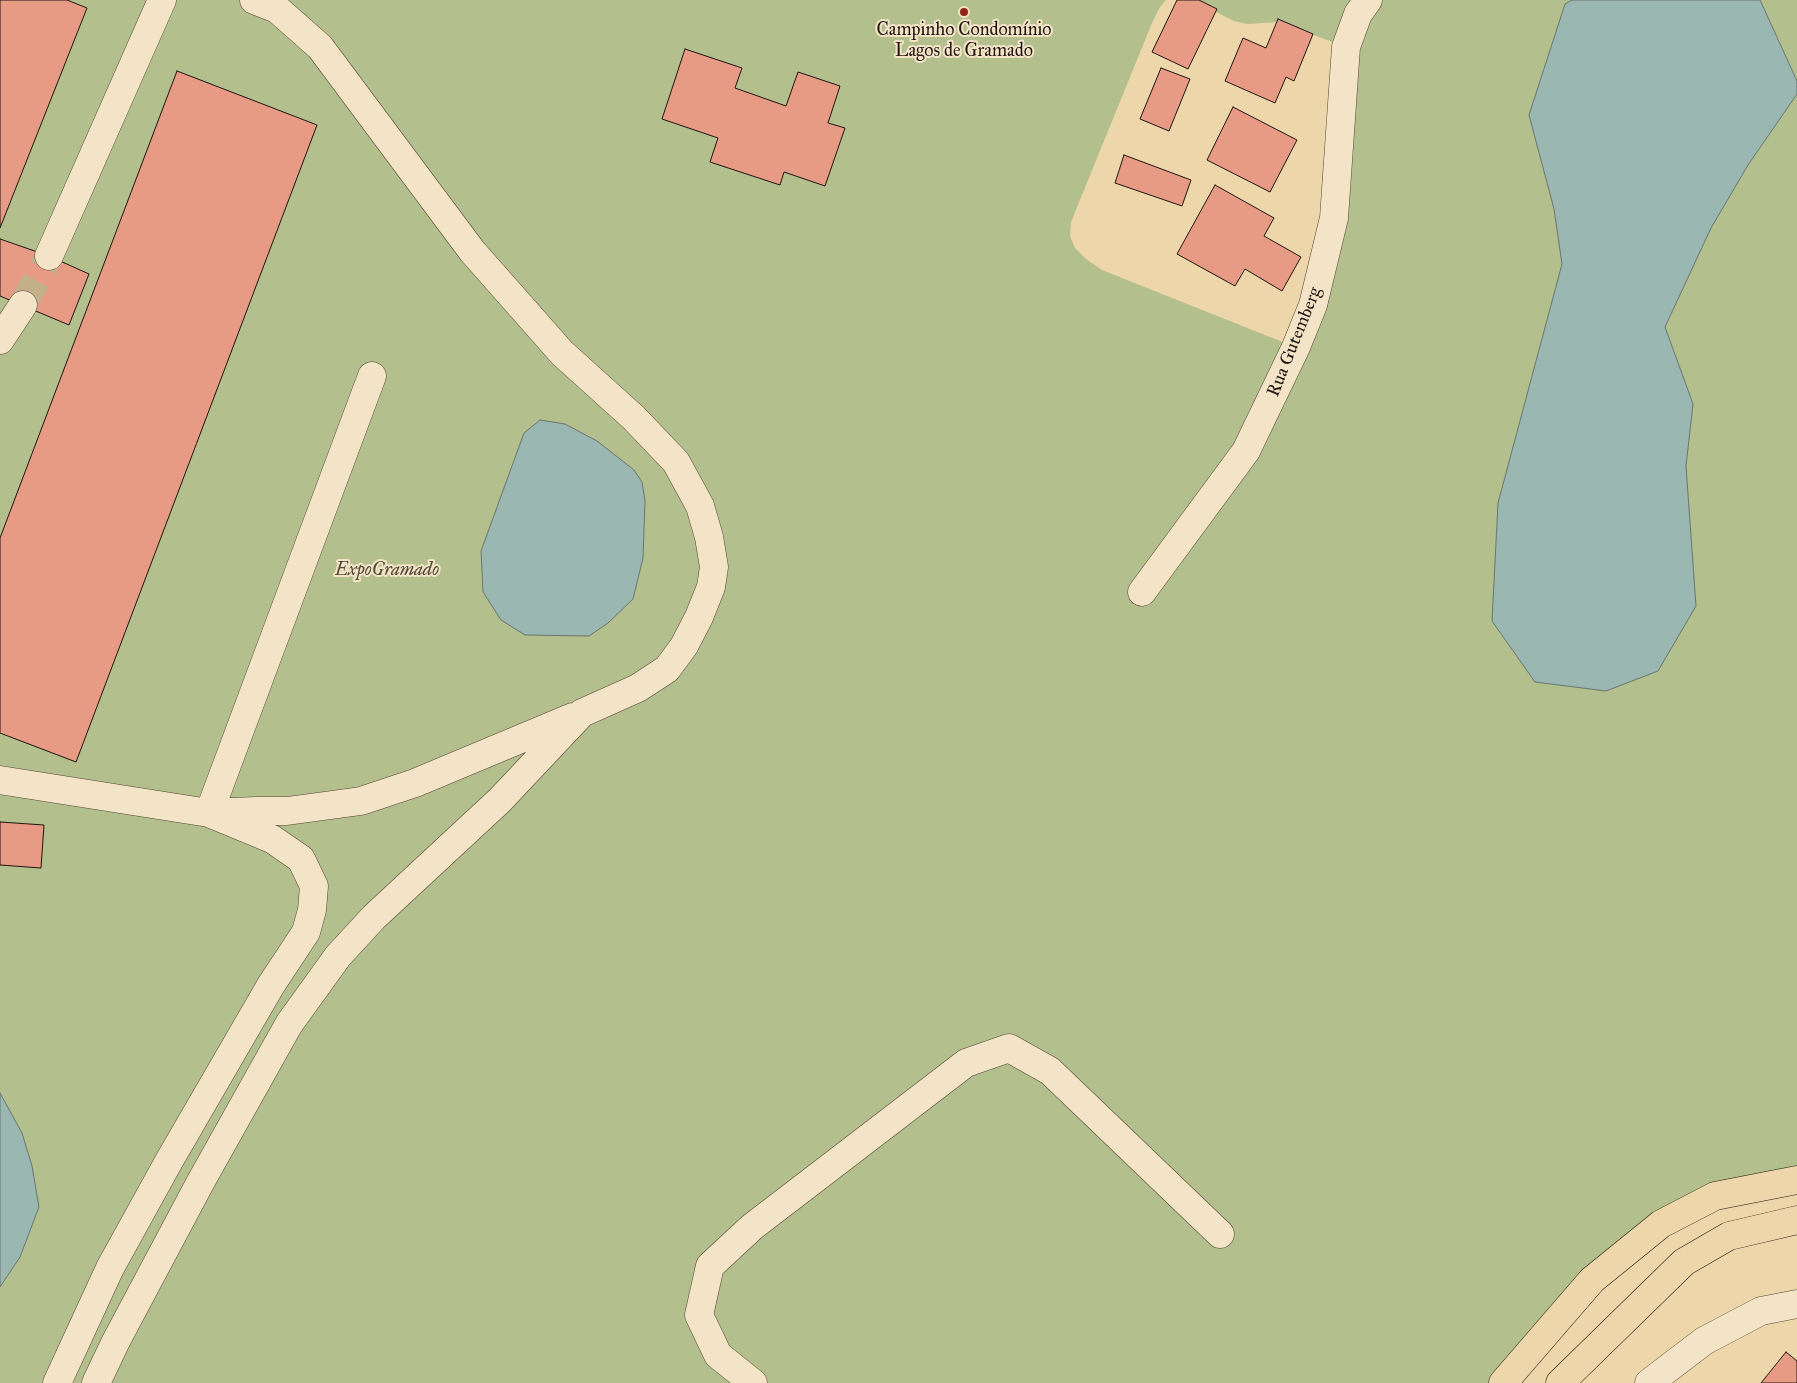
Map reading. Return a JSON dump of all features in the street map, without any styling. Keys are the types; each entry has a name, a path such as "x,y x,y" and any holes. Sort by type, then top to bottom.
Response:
{"main road":[{"path":"1503,1383 1592,1280 1661,1224 1715,1196 1797,1180"},
{"path":"1560,1383 1684,1262 1729,1236 1797,1220"}],"street":[{"path":"49,256 162,0"},
{"path":"0,780 209,813 287,811 361,800 415,783 638,688 666,669 684,646 711,587 714,567 709,537 700,506 676,462 634,418 562,353 472,251 320,47 277,9 254,0"},
{"name":"Rua Gutemberg","path":"1142,592 1246,450 1296,347 1313,305 1334,218 1342,81 1346,47 1358,14 1368,0"},
{"path":"0,340 23,305"},
{"path":"209,813 372,376"},
{"path":"96,1383 116,1341 200,1183 289,1024 338,956 374,917 500,800 582,713"},
{"path":"57,1383 110,1268 168,1161 271,985 306,932 312,910 314,886 301,859 272,839 209,813"},
{"path":"753,1383 718,1355 699,1315 710,1266 752,1227 966,1064 1009,1048 1050,1071 1220,1234"},
{"path":"168,1161 200,1183"},
{"path":"1649,1383 1704,1341 1761,1311 1797,1304"}],"green space":[{"name":"ExpoGramado","path":"0,0 1166,0 1152,23 1071,222 1070,236 1075,248 1086,259 1102,270 1295,347 1313,305 1346,47 1278,22 1247,24 1234,21 1198,0 1797,0 1797,1180 1661,1224 1503,1383 0,1383"}],"water":[{"path":"1572,0 1760,0 1797,81 1797,94 1748,165 1711,228 1665,327 1693,404 1686,466 1696,606 1658,671 1606,691 1535,682 1492,621 1498,503 1562,264 1554,209 1529,115 1565,4"},
{"path":"540,420 565,424 597,441 634,470 642,482 645,501 643,558 633,599 608,623 589,636 525,635 501,620 483,592 481,551 524,433"},
{"path":"0,1093 22,1133 32,1166 39,1207 20,1257 0,1287"}],"building":[{"path":"0,0 67,0 87,8 0,228"},
{"path":"1177,0 1199,0 1217,9 1188,69 1152,52"},
{"path":"1278,19 1313,34 1294,81 1286,77 1275,103 1225,81 1243,38 1266,48"},
{"path":"685,49 742,68 735,88 786,106 798,72 840,86 828,123 845,128 825,186 784,172 780,185 710,162 718,138 662,119"},
{"path":"1161,68 1190,79 1169,131 1140,119"},
{"path":"177,71 317,125 76,762 0,733 0,538"},
{"path":"1233,107 1297,140 1270,192 1207,160"},
{"path":"1124,155 1191,180 1182,206 1115,183"},
{"path":"1215,185 1274,218 1264,236 1301,257 1282,291 1245,269 1235,286 1177,254"},
{"path":"0,239 49,256 89,274 69,325 0,296"},
{"path":"0,822 44,825 41,868 0,865"},
{"path":"1786,1352 1797,1361 1797,1383 1761,1383"}],"tunnel":[{"path":"23,305 49,256"}],"place":[{"name":"Campinho Condomínio Lagos de Gramado","path":"964,12"}]}
